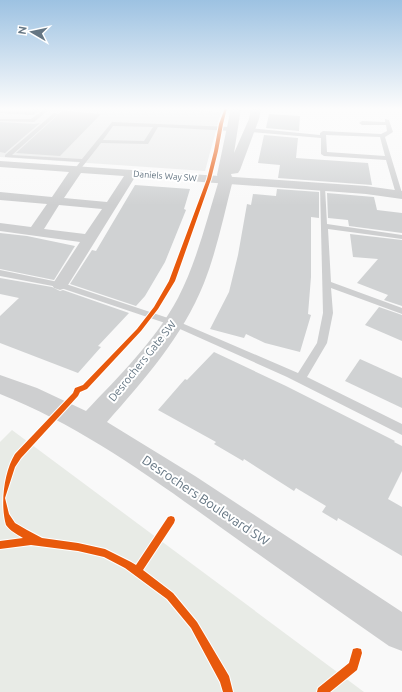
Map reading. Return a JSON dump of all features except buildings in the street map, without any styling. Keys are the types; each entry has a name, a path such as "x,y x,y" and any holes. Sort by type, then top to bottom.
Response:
{"street":[{"name":"Desrochers Gate SW","path":"226,180 224,175 229,140"},
{"name":"Desrochers Gate SW","path":"89,425 174,323 198,275 226,180 231,175 246,140"},
{"name":"Daniels Way SW","path":"0,164 80,165 131,174 400,194"},
{"path":"34,231 80,165"},
{"path":"60,285 131,174"},
{"path":"0,208 5,197 111,206"},
{"path":"0,226 90,239"},
{"name":"Desrochers Boulevard SW","path":"0,384 28,394 89,425 142,457 402,633"}],"lane":[{"path":"25,140 7,156 80,165 99,141 146,143 148,140"},
{"path":"323,140 324,154 388,158"},
{"path":"383,140 400,194"},
{"path":"300,379 322,343 328,313 322,187"},
{"path":"324,226 402,237"},
{"path":"0,273 60,285 174,323 300,379 402,430"},
{"path":"327,284 402,311"}],"shaded area":[{"path":"0,140 213,140 205,171 0,157"},
{"path":"12,430 364,692 0,692 0,442"}],"cycle path":[{"path":"0,500 12,466 18,456 76,394 77,390 85,387 139,330 156,308 172,281 209,179 218,140"},
{"path":"1,499 5,516 12,526 39,541"},
{"path":"137,571 171,520"},
{"path":"0,545 31,541 78,547 105,553 128,565 170,596 194,625 225,680 228,692"},
{"path":"322,692 353,666 357,653"}]}
